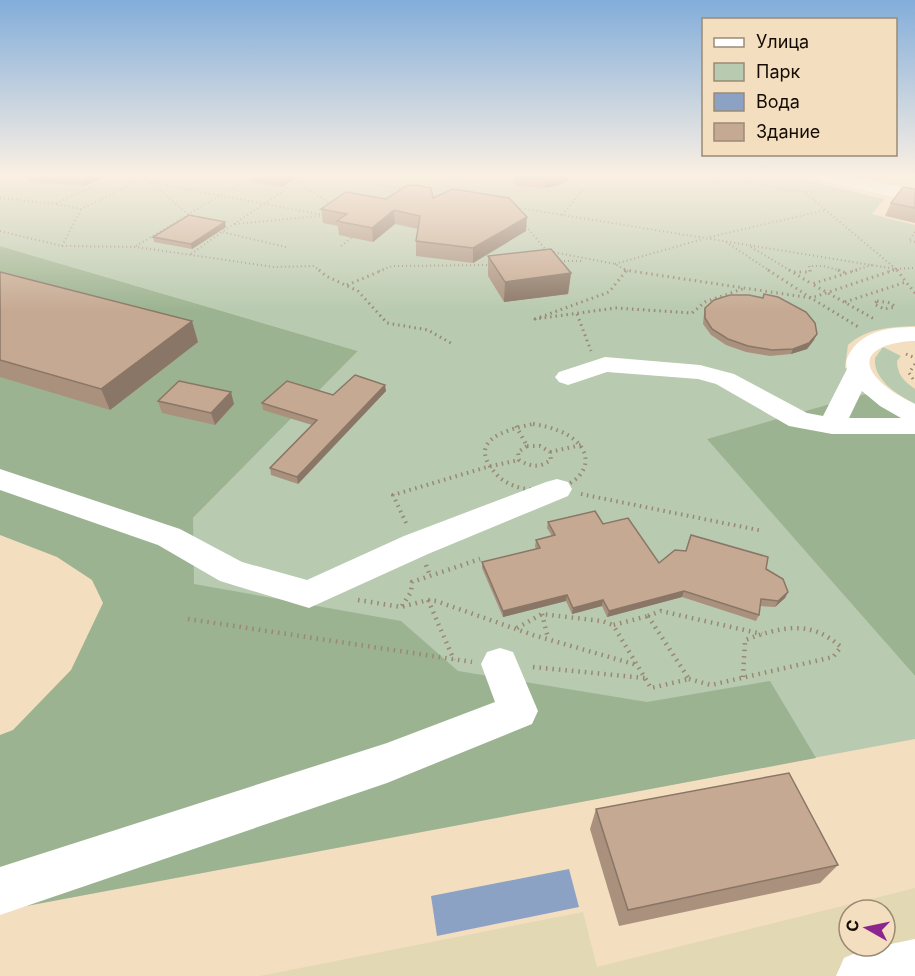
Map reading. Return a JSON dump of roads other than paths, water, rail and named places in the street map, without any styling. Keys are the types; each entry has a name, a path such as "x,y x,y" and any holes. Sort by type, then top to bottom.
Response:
{"street":[{"path":"832,426 859,370 859,359 881,329 915,334"},
{"path":"568,377 605,364 713,374 787,416 813,424 915,426"},
{"path":"859,370 865,381 874,389 915,414"},
{"path":"0,479 169,537 232,572 309,594 416,545 568,492"},
{"path":"0,891 387,763 518,711 508,646"},
{"path":"862,976 915,965"}],"water":[{"path":"569,869 579,907 437,936 431,896"}]}
